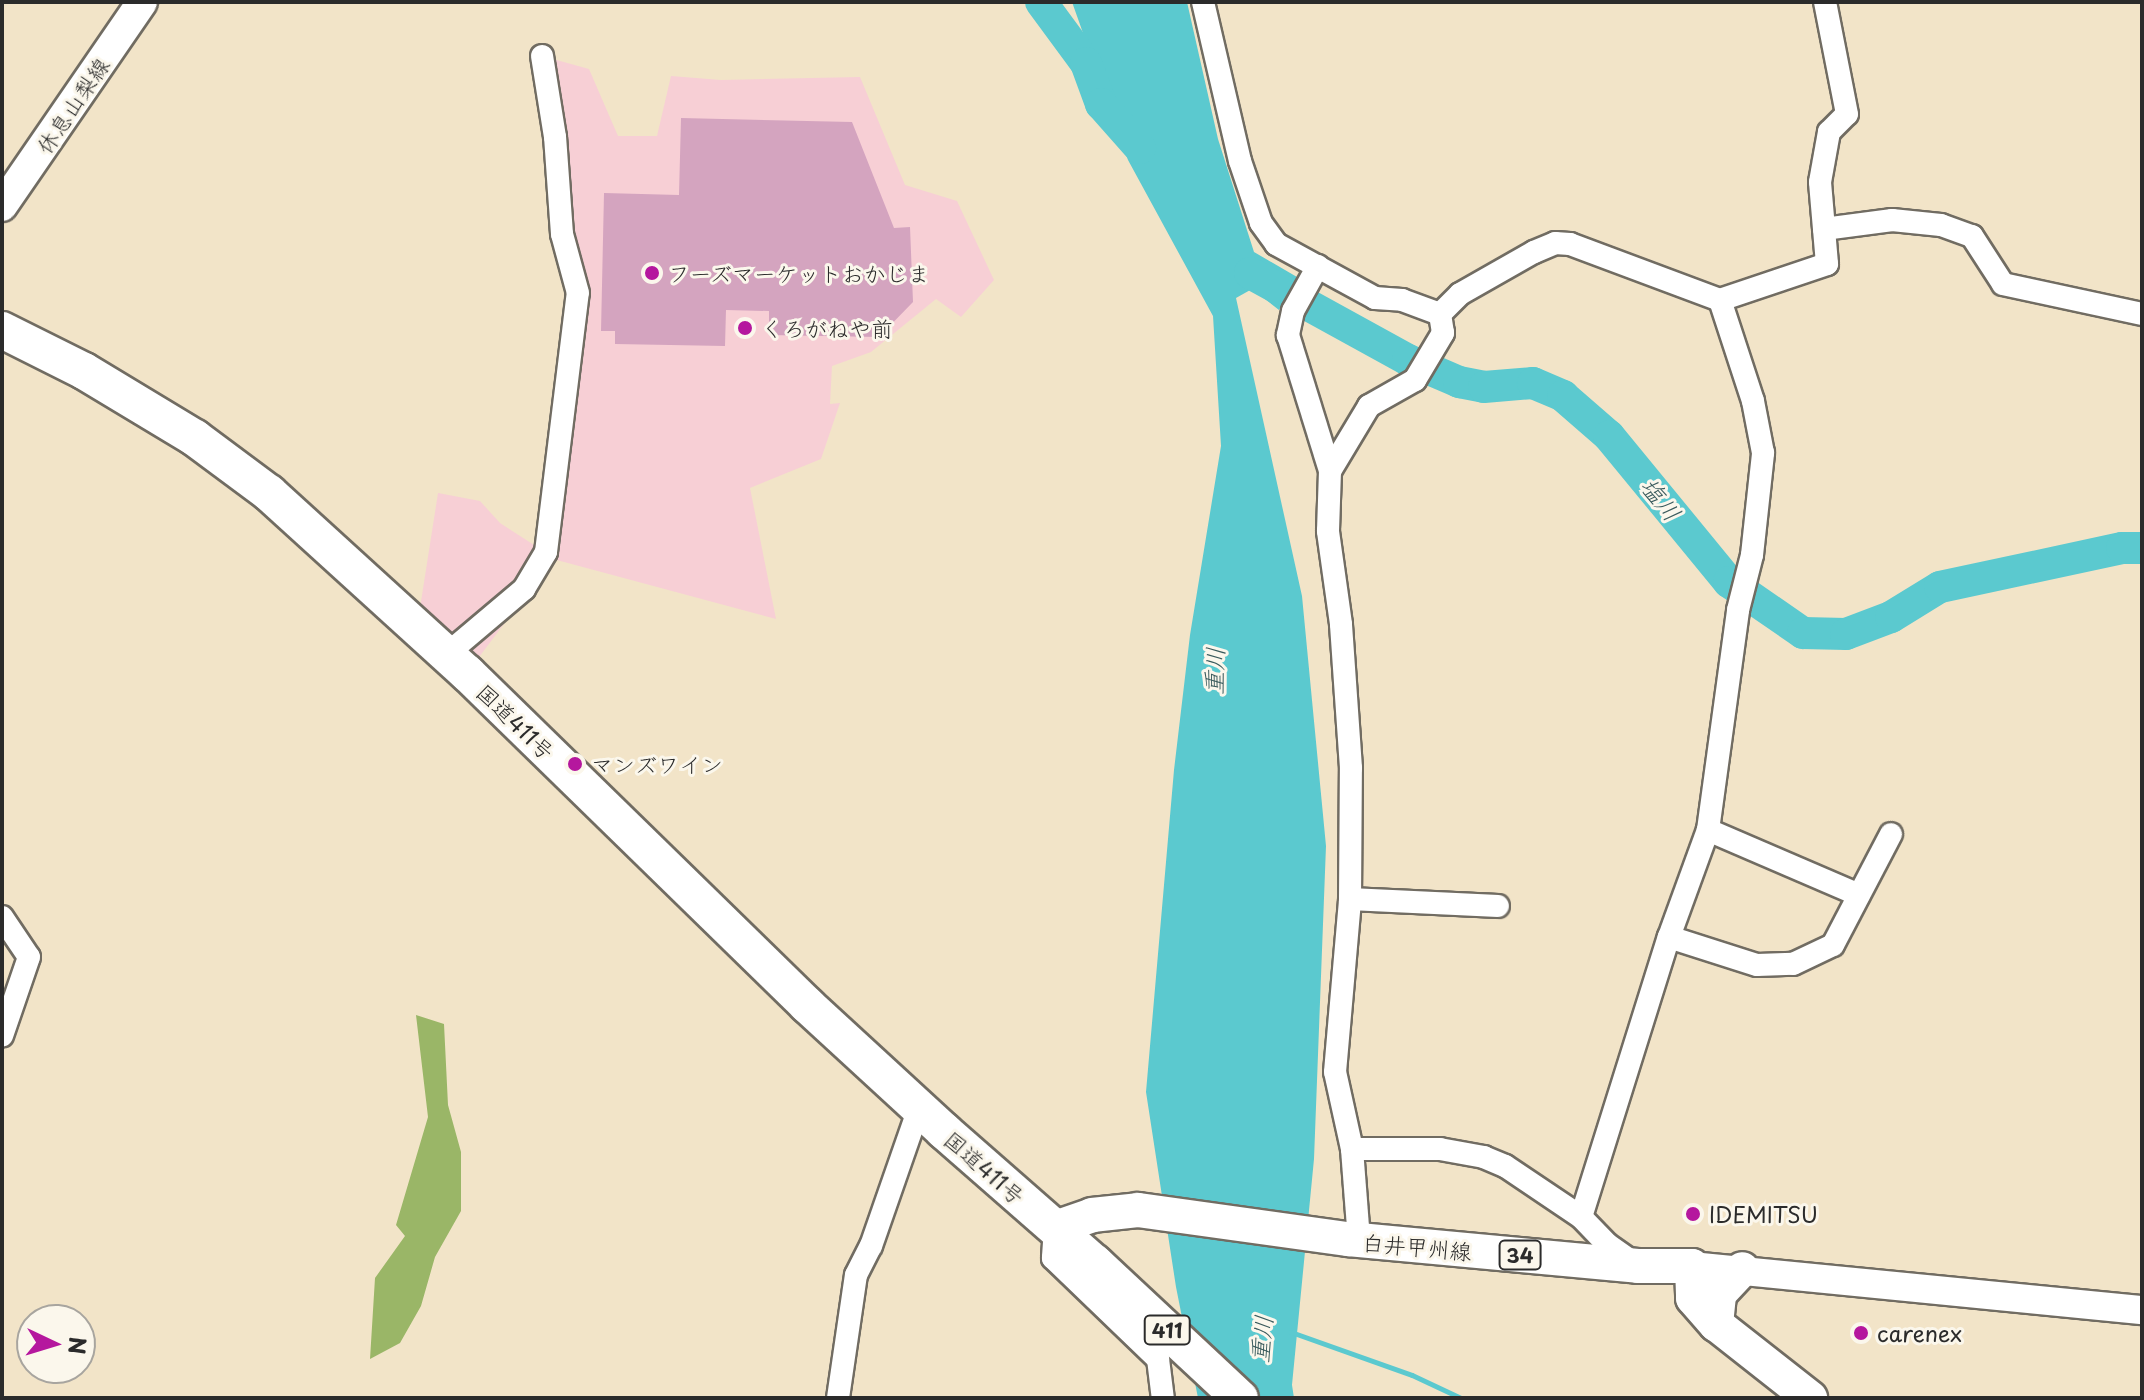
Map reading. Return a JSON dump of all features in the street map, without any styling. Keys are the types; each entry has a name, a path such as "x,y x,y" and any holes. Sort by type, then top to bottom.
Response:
{"highway":[{"name":"国道411号","path":"2,330 84,371 207,447 269,493 447,654 807,1005 1095,1263 1240,1398"}],"main road":[{"name":"休息山梨線","path":"2,206 142,2"},
{"name":"白井甲州線","path":"1055,1228 1092,1215 1138,1210 1354,1240 1638,1266 1692,1266"},
{"path":"1692,1266 1693,1298 1716,1324 1810,1398"},
{"path":"1716,1324 1719,1294 1742,1269"}],"street":[{"path":"1203,2 1240,161 1261,223 1276,244 1375,298 1402,300 1442,324"},
{"path":"1330,471 1369,406 1415,380 1460,294 1555,243 1570,244 1720,300 1827,264 1820,182 1829,132 1847,114 1825,2"},
{"path":"447,654 524,589 546,552 578,293 562,234 555,137 542,56"},
{"path":"1824,229 1892,220 1941,225 1972,236 2003,284 2142,314"},
{"path":"1318,266 1293,311 1288,335 1330,471 1328,531 1341,624 1351,768 1350,899 1335,1072 1352,1149 1354,1240"},
{"path":"1581,1217 1669,937 1708,830 1738,610 1752,555 1763,453 1753,401 1720,300"},
{"path":"1708,830 1859,895"},
{"path":"1669,937 1757,965 1793,964 1833,945 1891,834"},
{"path":"1350,899 1498,906"},
{"path":"2,917 29,957 2,1036"},
{"path":"838,1398 856,1275 871,1246 919,1108"},
{"path":"1352,1149 1440,1149 1484,1157 1505,1166 1581,1217 1607,1244 1638,1266"},
{"path":"1055,1228 1053,1258 1158,1359 1163,1398"},
{"path":"1692,1266 2142,1310"}],"shaded area":[{"path":"542,56 589,69 618,136 657,136 671,76 721,80 860,77 905,185 957,201 994,280 961,317 936,299 871,352 832,366 830,404 840,403 821,459 750,488 776,619 553,559 467,673 417,627 438,493 480,501 500,523 545,552 578,293"}],"green space":[{"path":"416,1015 444,1024 448,1105 461,1152 461,1211 435,1257 421,1306 400,1343 370,1359 375,1278 405,1236 396,1225 428,1117"}],"water":[{"path":"1072,2 1187,2 1218,139 1254,252 1297,277 1279,310 1252,289 1236,298 1302,596 1326,846 1314,1159 1292,1385 1294,1398 1198,1398 1176,1287 1146,1092 1174,770 1190,635 1221,446 1213,316 1128,160"}],"building":[{"path":"681,118 852,122 894,228 910,227 913,302 879,337 769,335 769,311 726,310 725,346 615,344 615,331 601,331 604,193 679,195"}],"waterway":[{"name":"重川","path":"1041,2 1086,63 1101,104 1140,148"},
{"name":"塩川","path":"1250,273 1408,360 1459,382 1484,387 1533,383 1563,396 1609,436 1729,582 1803,633 1846,634 1891,617 1940,587 2122,548 2142,548"},
{"path":"1291,1332 1412,1375 1461,1398"}],"place":[{"name":"フーズマーケットおかじま","path":"652,273"},
{"name":"くろがねや前","path":"745,328"},
{"name":"マンズワイン","path":"575,764"},
{"name":"IDEMITSU","path":"1693,1214"},
{"name":"carenex","path":"1861,1333"}]}
